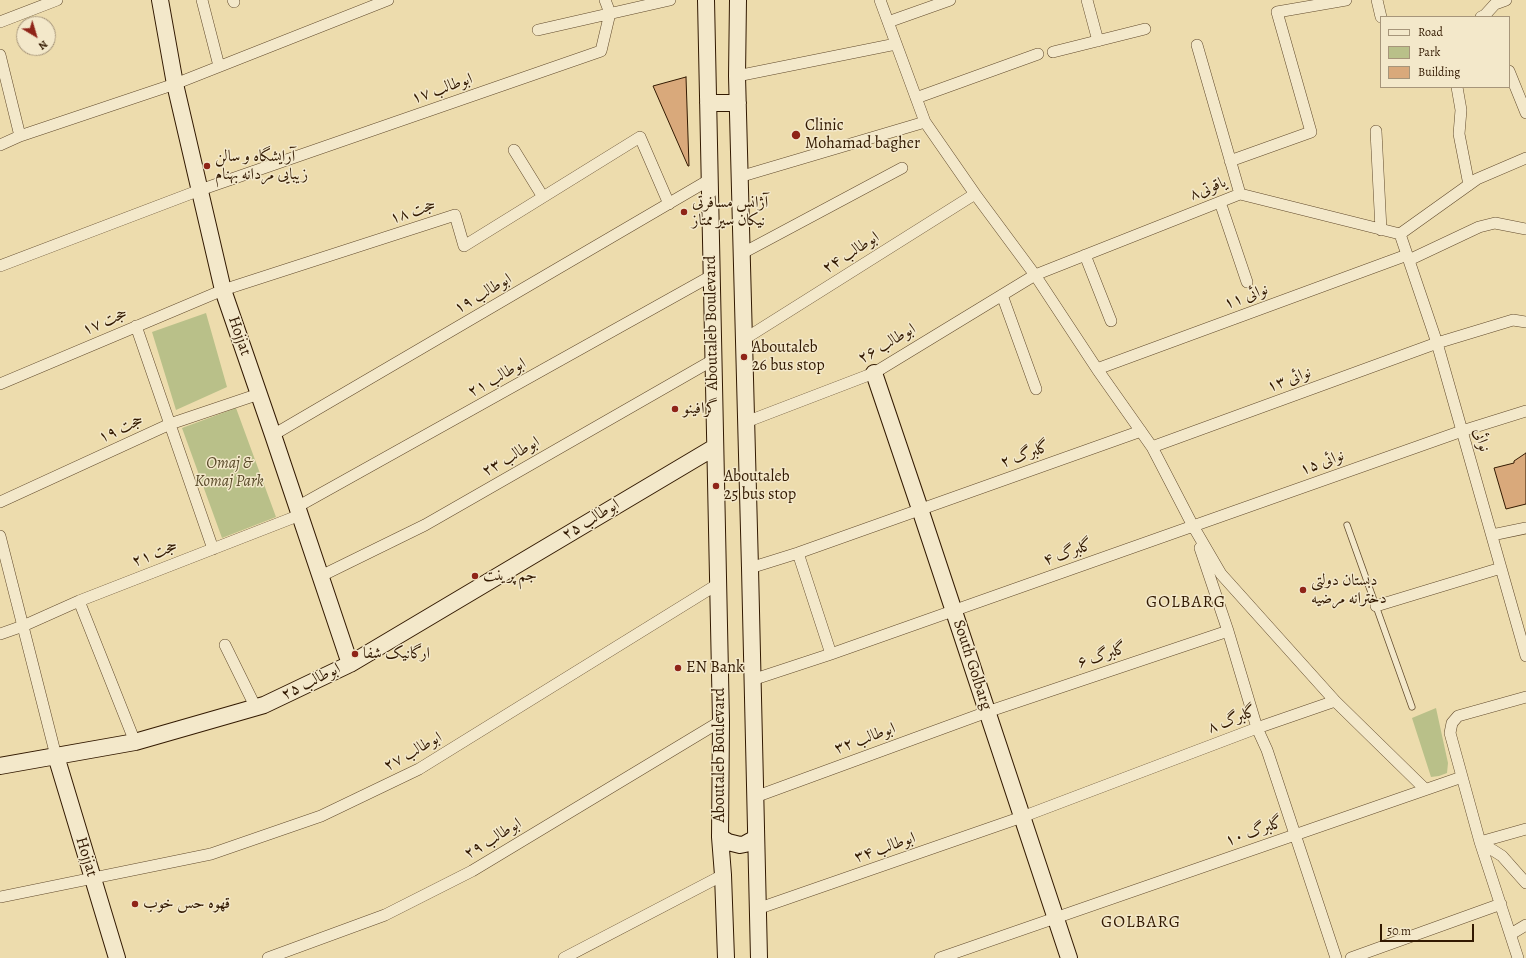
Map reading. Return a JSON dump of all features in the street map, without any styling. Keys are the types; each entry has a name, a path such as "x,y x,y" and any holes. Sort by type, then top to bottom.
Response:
{"street":[{"path":"0,22 57,0"},
{"name":"Hojjat","path":"160,0 175,84 223,290 350,664"},
{"path":"202,0 219,66"},
{"path":"0,145 20,136 175,84 388,0"},
{"path":"606,0 610,13"},
{"path":"538,30 670,0"},
{"name":"Aboutaleb Boulevard","path":"706,0 721,721 720,837 726,958"},
{"name":"Aboutaleb Boulevard","path":"738,0 737,76 739,177 759,958"},
{"path":"880,0 925,122 1034,275 1097,370 1152,447 1193,526 1221,574 1335,701 1426,789"},
{"path":"888,22 950,0"},
{"path":"1087,0 1098,40"},
{"path":"1230,161 1311,132 1277,12 1346,0"},
{"path":"1377,0 1381,16"},
{"path":"1483,16 1491,4 1506,0"},
{"name":"ابوطالب ۱۷","path":"200,190 601,51 610,13"},
{"path":"1053,52 1145,29"},
{"path":"737,76 896,44"},
{"path":"1197,45 1240,194"},
{"path":"916,98 1038,54"},
{"path":"0,55 20,136"},
{"path":"1510,73 1526,113"},
{"path":"1461,88 1459,134 1473,182"},
{"path":"708,103 738,103"},
{"path":"739,177 925,122"},
{"path":"1376,131 1381,230"},
{"name":"حجت ۱۸","path":"223,290 455,215 464,246 640,137 669,204"},
{"path":"514,150 543,197"},
{"path":"1400,234 1473,182 1526,158"},
{"path":"741,254 902,168"},
{"name":"ابوطالب ۱۹","path":"273,434 709,180"},
{"path":"0,266 200,190"},
{"name":"ابوطالب ۲۴","path":"744,340 975,194"},
{"name":"یاقوتی۸","path":"1034,275 1240,194 1400,234"},
{"path":"1220,202 1247,282"},
{"name":"نوائی ۱۱","path":"1097,370 1408,257 1495,222 1526,229"},
{"name":"نوائی","path":"1400,234 1437,343 1526,656"},
{"path":"1085,255 1111,321"},
{"name":"ابوطالب ۲۶","path":"746,422 874,373 1034,275"},
{"name":"ابوطالب ۲۱","path":"299,511 711,276"},
{"name":"حجت ۱۷","path":"0,384 223,290"},
{"path":"1002,295 1036,389"},
{"name":"نوائی ۱۳","path":"1152,447 1437,343 1513,320 1526,322"},
{"path":"136,326 213,549"},
{"name":"ابوطالب ۲۳","path":"321,576 425,525 713,360"},
{"name":"South Golbarg","path":"874,373 1069,958"},
{"name":"حجت ۱۹","path":"0,502 170,424 259,394"},
{"name":"نوائی ۱۵","path":"1193,526 1462,431 1526,411"},
{"name":"گلبرگ ۲","path":"750,568 798,553 1141,431"},
{"name":"ابوطالب ۲۵","path":"0,766 135,742 264,705 350,664 715,447"},
{"name":"حجت ۲۱","path":"0,634 23,626 79,601 213,549 299,511"},
{"path":"1193,526 1228,631 1257,728 1267,750 1336,958"},
{"name":"گلبرگ ۴","path":"752,680 831,654 1193,526"},
{"path":"1492,535 1526,528"},
{"path":"0,539 56,756"},
{"path":"798,553 831,654"},
{"path":"1376,606 1501,568"},
{"name":"ابوطالب ۲۷","path":"0,897 211,854 321,816 419,769 718,584"},
{"path":"79,601 135,742"},
{"name":"گلبرگ ۶","path":"987,712 1228,631"},
{"path":"225,645 256,708"},
{"path":"1518,958 1480,842 1450,733 1452,723 1458,716 1526,697"},
{"name":"گلبرگ ۸","path":"1022,817 1257,728 1335,701"},
{"name":"ابوطالب ۳۲","path":"755,797 987,712"},
{"name":"ابوطالب ۲۹","path":"268,958 385,915 472,871 721,721"},
{"name":"Hojjat","path":"56,756 117,958"},
{"name":"گلبرگ ۱۰","path":"940,958 1462,777"},
{"name":"ابوطالب ۳۴","path":"757,909 1022,817"},
{"path":"1480,842 1526,829"},
{"path":"720,837 728,842 740,845 756,838"},
{"path":"1480,842 1502,856 1526,883"},
{"path":"564,958 723,875"},
{"path":"1351,958 1365,956 1501,904"},
{"path":"1510,934 1526,925"}],"lane":[{"path":"1347,525 1412,707"}],"green space":[{"name":"Omaj & Komaj Park","path":"206,313 227,387 176,410 152,332"},
{"name":"Omaj & Komaj Park","path":"236,408 276,517 222,538 182,428"},
{"path":"1436,708 1448,763 1447,773 1431,777 1412,718"}],"building":[{"path":"686,77 689,166 653,86"},
{"path":"1526,453 1526,504 1506,509 1494,468 1514,463 1514,461"}],"place":[{"name":"Clinic Mohamad bagher","path":"796,135"},
{"name":"آرایشگاه و سالن زیبایی مردانه بهنام","path":"207,166"},
{"name":"آژانس مسافرتی نیکان سیر ممتاز","path":"684,212"},
{"name":"Aboutaleb 26 bus stop","path":"744,357"},
{"name":"گرافینو","path":"675,409"},
{"name":"Aboutaleb 25 bus stop","path":"716,486"},
{"name":"جم پرینت","path":"475,576"},
{"name":"دبستان دولتی دخترانه مرضیه","path":"1303,590"},
{"name":"ارگانیک شفا","path":"355,654"},
{"name":"EN Bank","path":"678,668"},
{"name":"قهوه حس خوب","path":"135,904"}],"district":[{"name":"GOLBARG","path":"1186,603"},
{"name":"GOLBARG","path":"1141,923"}]}
